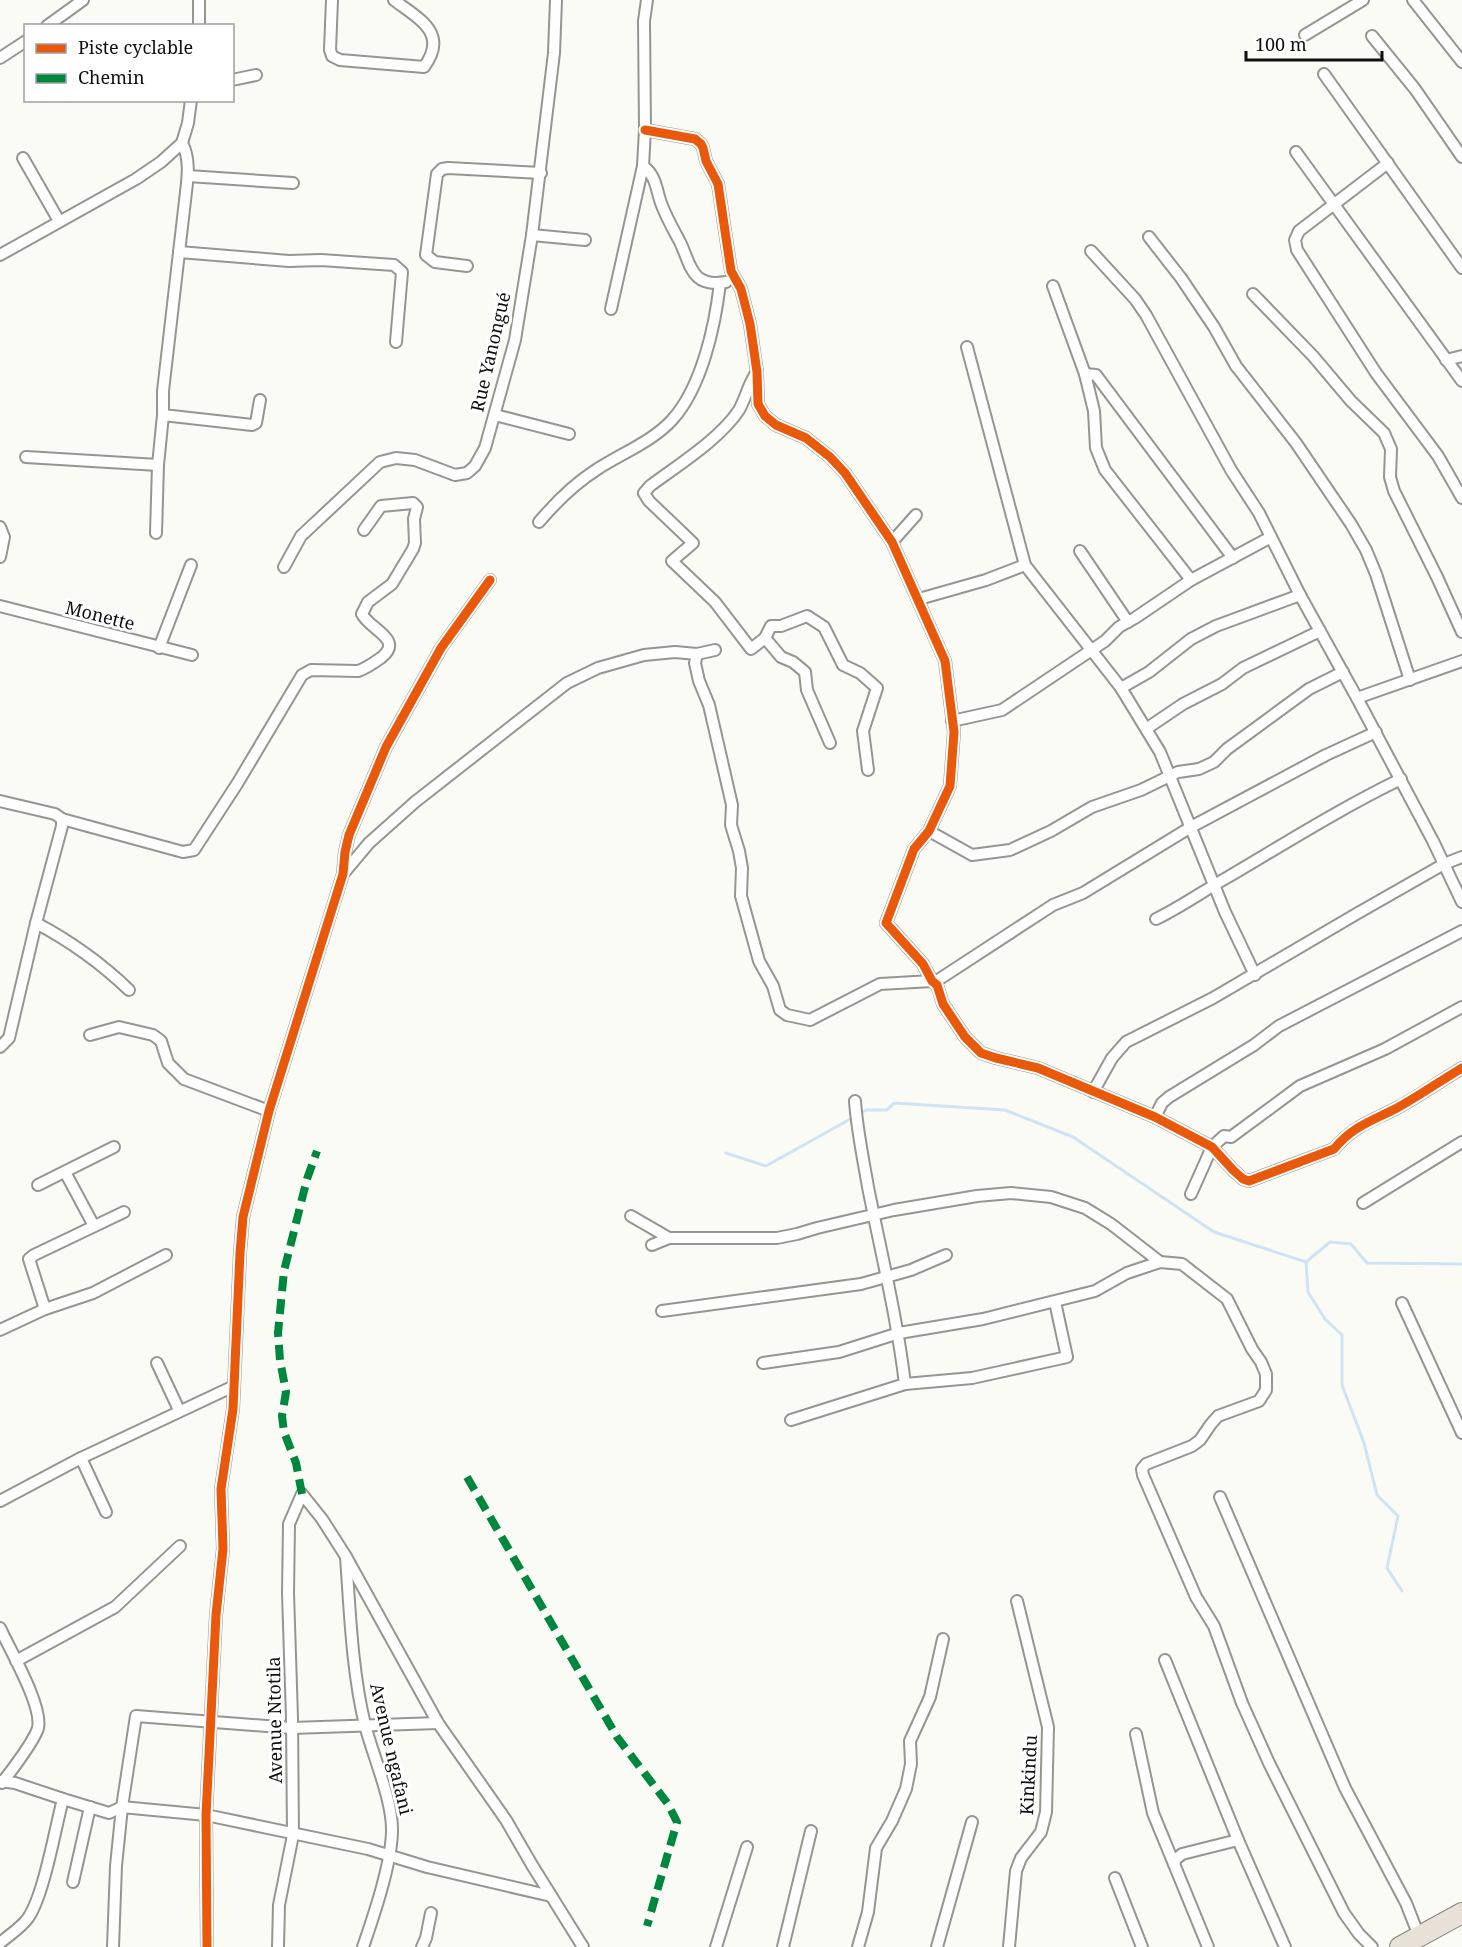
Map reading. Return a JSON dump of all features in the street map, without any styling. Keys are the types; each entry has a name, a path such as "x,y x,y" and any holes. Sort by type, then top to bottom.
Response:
{"highway":[{"path":"1400,1947 1462,1913"}],"street":[{"path":"50,24 83,0"},
{"path":"199,0 199,24"},
{"path":"332,0 330,50 332,56 340,60 424,67 431,57 434,35 428,26 394,0"},
{"name":"Rue Yanongué","path":"284,567 301,536 380,462 396,458 415,460 455,475 467,473 481,459 515,340 541,173 554,53 556,0"},
{"path":"611,309 643,166 644,21 647,0"},
{"path":"1305,35 1363,0"},
{"path":"1413,0 1462,62"},
{"path":"1372,36 1416,89 1462,157"},
{"path":"0,58 24,42"},
{"path":"1324,74 1462,268"},
{"path":"234,80 256,75"},
{"path":"0,255 136,179 160,162 182,143 191,102"},
{"path":"645,130 694,139 701,144 706,161 718,184 728,259 744,297 750,324 758,372 760,411 776,425 806,438 830,457 845,473 892,542 945,661 954,732 950,786 929,831 914,849 886,923 923,964 934,981 943,1004 975,1049 996,1058 1038,1068 1155,1117 1212,1147 1243,1179 1253,1179 1334,1149 1342,1139 1362,1124 1397,1108 1462,1068"},
{"path":"156,533 163,391 188,176 186,151 182,143"},
{"path":"1296,152 1462,381"},
{"path":"23,158 59,221"},
{"path":"1388,163 1299,231 1295,240 1297,250 1376,373 1438,456 1462,498"},
{"path":"643,166 653,175 665,215 681,244 690,270 700,280 720,283 728,282 734,277"},
{"path":"467,266 435,262 426,255 437,174 442,169 448,168 541,173"},
{"path":"188,176 293,183"},
{"path":"532,235 585,240"},
{"path":"1149,237 1214,327 1236,366 1296,443 1351,524 1376,574 1410,680"},
{"path":"1091,251 1135,299 1146,315 1231,470 1259,513 1300,595 1401,779 1462,902"},
{"path":"179,252 289,261 321,260 394,265 402,272 396,342"},
{"path":"538,522 560,497 584,478 648,439 673,419 696,379 707,350 717,309 720,283"},
{"path":"1053,286 1085,374 1094,411 1099,460 1191,580"},
{"path":"1253,294 1384,433 1391,449 1389,477 1394,491 1462,632"},
{"path":"967,347 1025,565 1121,688 1160,752 1214,885 1255,975"},
{"path":"1446,360 1462,356"},
{"path":"758,372 750,382 739,409 710,441 650,486 644,494 693,543 672,561 716,602 751,649 765,638 771,626 781,626 807,616 824,627 843,665 860,673 877,688 863,731 868,770"},
{"path":"1085,374 1096,375 1233,558"},
{"path":"163,415 252,424 256,423 260,400"},
{"path":"495,415 569,434"},
{"path":"26,457 158,465"},
{"path":"0,801 55,814 62,819 183,852 194,850 237,784 302,675 311,670 358,671 388,652 389,641 364,620 362,615 368,602 392,584 413,549 414,519 417,507 413,503 381,506 364,530"},
{"path":"892,542 916,515"},
{"path":"0,527 4,537 0,557"},
{"path":"952,721 1002,710 1105,641 1119,627 1191,580 1271,537"},
{"path":"1080,551 1128,622"},
{"path":"159,648 191,565"},
{"path":"919,599 986,580 1025,565"},
{"path":"207,1947 206,1815 216,1615 224,1549 221,1489 233,1409 243,1217 269,1111 343,874 349,835 386,747 441,648 490,580"},
{"path":"1121,688 1149,672 1200,634 1300,595"},
{"name":"Monette","path":"0,606 192,655"},
{"path":"1146,729 1183,704 1222,684 1243,668 1320,631"},
{"path":"765,638 781,657 793,662 805,672 807,690 830,743"},
{"path":"343,874 369,843 415,802 567,683 598,668 644,655 675,652 697,654 715,650"},
{"path":"697,654 694,663 709,705 732,805 731,825 742,868 741,896 759,961 773,986 780,1010 787,1015 810,1020 880,984 934,981 1053,905 1083,893 1191,827 1326,755 1376,732"},
{"path":"1358,698 1462,661"},
{"path":"929,831 972,855 1010,850 1051,831 1092,807 1141,790 1178,772 1199,769 1214,762 1227,749 1309,689 1343,672"},
{"path":"1156,919 1370,794 1401,779"},
{"path":"0,1047 9,1038 62,819"},
{"path":"1093,1092 1112,1058 1126,1042 1255,975 1358,913 1444,864 1462,857"},
{"path":"36,923 66,940 108,971 129,990"},
{"path":"1155,1117 1162,1103 1169,1097 1254,1045 1279,1026 1462,931"},
{"path":"1191,1194 1212,1147 1224,1136 1231,1137 1300,1086 1385,1048 1462,1007"},
{"path":"90,1035 119,1027 153,1035 161,1041 168,1064 184,1079 269,1111"},
{"path":"855,1101 856,1120 874,1215 899,1333 905,1384"},
{"path":"1363,1203 1462,1142"},
{"path":"38,1185 114,1147"},
{"path":"65,1172 93,1226"},
{"path":"652,1245 669,1238 777,1238 874,1215 977,1196 1011,1193 1051,1197 1085,1208 1111,1224 1160,1262"},
{"path":"45,1309 29,1259 124,1212"},
{"path":"631,1216 669,1238"},
{"path":"0,1330 45,1309 93,1293 166,1255"},
{"path":"662,1311 861,1284 911,1270 946,1255"},
{"path":"763,1363 839,1352 899,1333 983,1319 1055,1302 1095,1291 1127,1273 1160,1262 1182,1264 1227,1299 1246,1338 1261,1362 1267,1382 1266,1390 1259,1401 1218,1416 1200,1440 1192,1446 1146,1464 1142,1469 1143,1475 1196,1597 1214,1626 1242,1703 1269,1763 1344,1912 1371,1947"},
{"path":"791,1420 905,1384 972,1378 1067,1357 1055,1302"},
{"path":"1402,1304 1462,1433"},
{"path":"157,1363 180,1410"},
{"path":"0,1501 81,1458 234,1386"},
{"path":"81,1458 106,1512"},
{"name":"Avenue Ntotila","path":"278,1947 279,1905 293,1835 289,1524 302,1494 322,1519 345,1555"},
{"path":"1220,1497 1345,1788 1406,1903 1419,1936"},
{"path":"16,1661 115,1607 180,1546"},
{"path":"345,1555 438,1722 506,1820 583,1947"},
{"name":"Avenue ngafani","path":"345,1555 352,1649 365,1724 392,1817 389,1855 375,1915 363,1947"},
{"name":"Kinkindu","path":"1009,1947 1016,1871 1021,1858 1041,1832 1046,1812 1048,1727 1017,1601"},
{"path":"0,1628 33,1698 38,1718 38,1729 2,1782 110,1813 122,1807 206,1815 389,1855 427,1867 551,1896"},
{"path":"858,1947 868,1912 876,1848 892,1821 906,1789 911,1764 910,1741 930,1696 943,1639"},
{"path":"1165,1660 1238,1840 1285,1947"},
{"path":"113,1947 122,1807 136,1716 292,1728 438,1722"},
{"path":"1136,1734 1153,1813 1208,1947"},
{"path":"0,1943 24,1923 33,1909 63,1799"},
{"path":"73,1882 90,1807"},
{"path":"937,1947 972,1822"},
{"path":"783,1947 811,1832"},
{"path":"1174,1864 1176,1858 1182,1854 1238,1840"},
{"path":"716,1947 747,1847"},
{"path":"1115,1878 1142,1947"},
{"path":"422,1947 431,1913"}],"waterway":[{"path":"859,1114 866,1110 887,1110 894,1103 1005,1110 1073,1137 1214,1232 1306,1262"},
{"path":"726,1153 766,1166 854,1117"},
{"path":"1306,1262 1330,1242 1351,1244 1367,1263 1462,1264"},
{"path":"1306,1262 1308,1292 1325,1319 1342,1335 1342,1385 1364,1443 1377,1495 1398,1516 1387,1568 1402,1591"}],"marked path":[{"path":"302,1494 296,1463 284,1432 282,1416 286,1392 278,1333 284,1271 307,1179 317,1151"},
{"path":"467,1477 617,1737 668,1804 677,1822 647,1926"}],"cycle path":[{"path":"645,130 695,139 701,144 706,161 718,184 731,271 741,289 750,324 757,372 758,404 765,416 776,425 806,438 830,457 845,473 892,542 945,661 954,732 950,786 929,831 914,849 886,923 923,964 932,981 937,985 943,1004 965,1037 981,1053 1038,1068 1155,1117 1212,1147 1233,1170 1249,1181 1334,1149 1356,1129 1405,1103 1462,1068"},
{"path":"207,1947 206,1815 216,1615 223,1549 221,1489 233,1409 243,1217 269,1111 343,874 349,835 386,747 441,648 490,580"}]}
